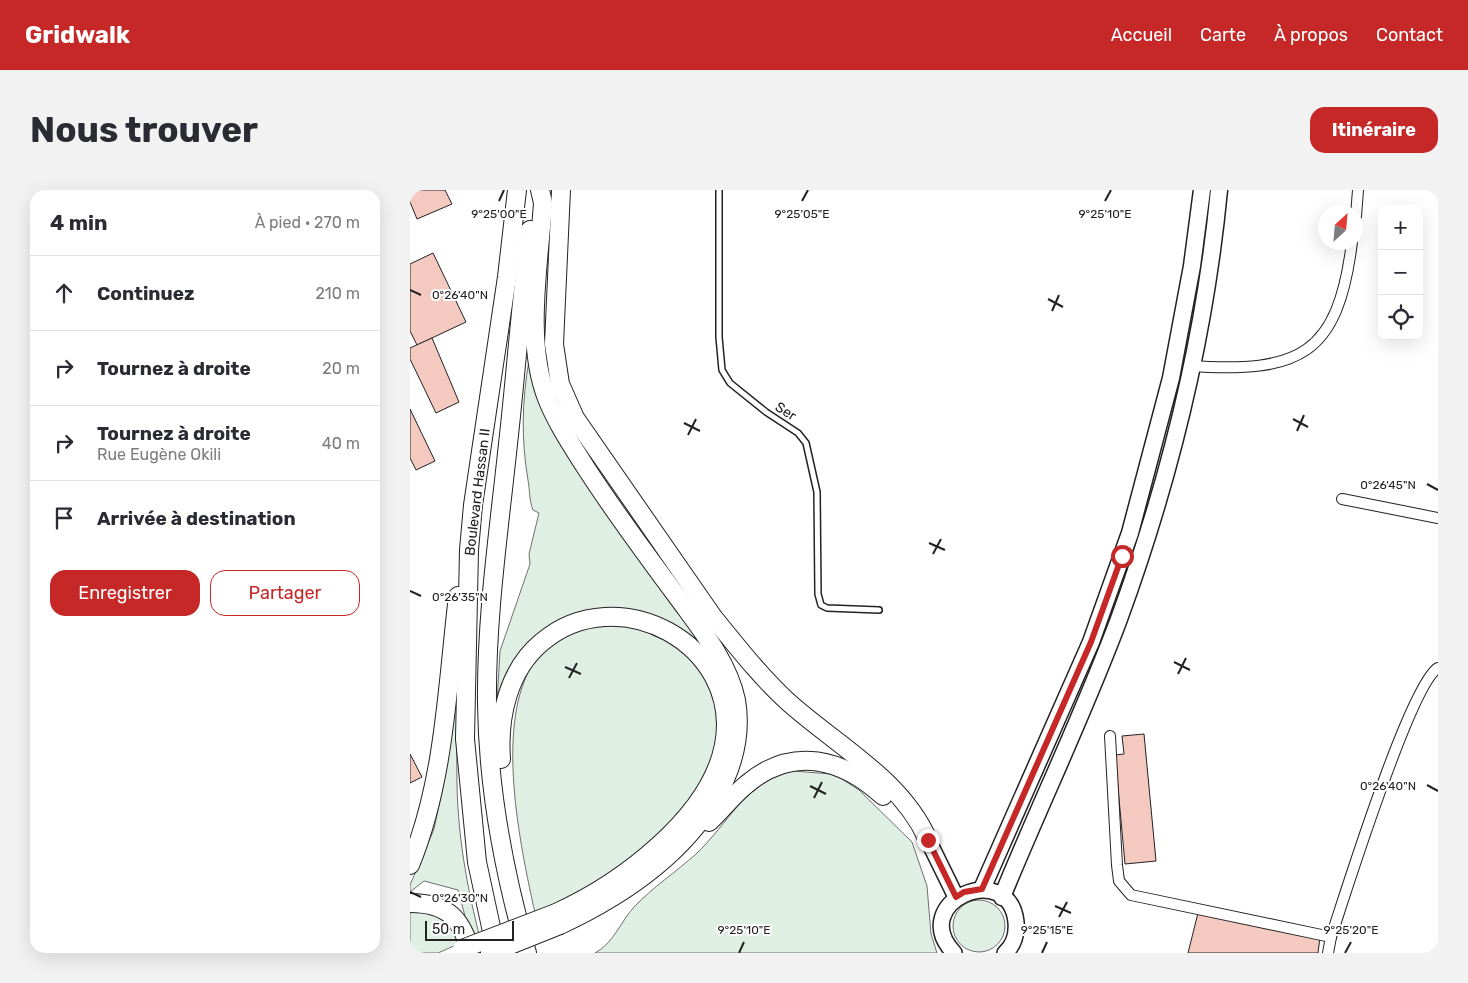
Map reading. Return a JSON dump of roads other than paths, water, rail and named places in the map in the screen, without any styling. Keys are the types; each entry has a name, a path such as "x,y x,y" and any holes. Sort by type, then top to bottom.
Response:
{"highway":[{"name":"Boulevard Hassan II","path":"494,950 477,862 465,739 469,550 472,505 508,277 517,190"},
{"name":"Boulevard Hassan II","path":"526,953 504,854 492,778 488,735 489,637 523,284 536,190"},
{"path":"540,190 543,204 536,345 539,371 547,399 568,441 714,650 728,677 736,700 738,726 731,769 704,817 681,843"},
{"path":"561,190 554,344 560,384 575,418 713,617 736,646 785,698 892,788 921,824 928,840"},
{"path":"410,865 433,792 451,675 459,581 462,565 469,550"},
{"path":"410,903 436,907 457,918 463,952 558,919 608,885 657,847 692,810 714,772 721,756 725,738 726,719 723,697 708,667 684,641 664,629 643,621 604,616 587,618 565,626 548,637 531,652 514,678 502,720 501,751 507,828 504,854"},
{"path":"494,950 624,890 710,821 747,784 773,767 814,761 830,763 858,775 928,840"}],"main road":[{"path":"982,889 1091,642 1132,526 1172,371 1192,266 1202,190"},
{"path":"1002,897 1092,685 1133,577 1161,490 1190,366 1213,242 1219,190"},
{"path":"928,840 956,897"},
{"path":"954,953 944,938 942,926 944,916 956,897 964,892 982,889 1002,897 1013,911 1016,928 1014,940 1005,953"}],"street":[{"path":"1357,205 1358,190"},
{"path":"1190,366 1213,367 1284,362 1306,351 1326,331 1338,307 1345,288 1351,250"},
{"path":"1342,499 1438,518"},
{"path":"1328,953 1330,937 1401,733 1421,690 1438,668"},
{"path":"1110,736 1116,865 1119,881 1131,895 1330,937"}],"lane":[{"name":"Ser","path":"719,190 719,337 722,370 730,383 766,412 798,432 806,443 817,492 818,594 821,605 841,609 879,610"}]}
